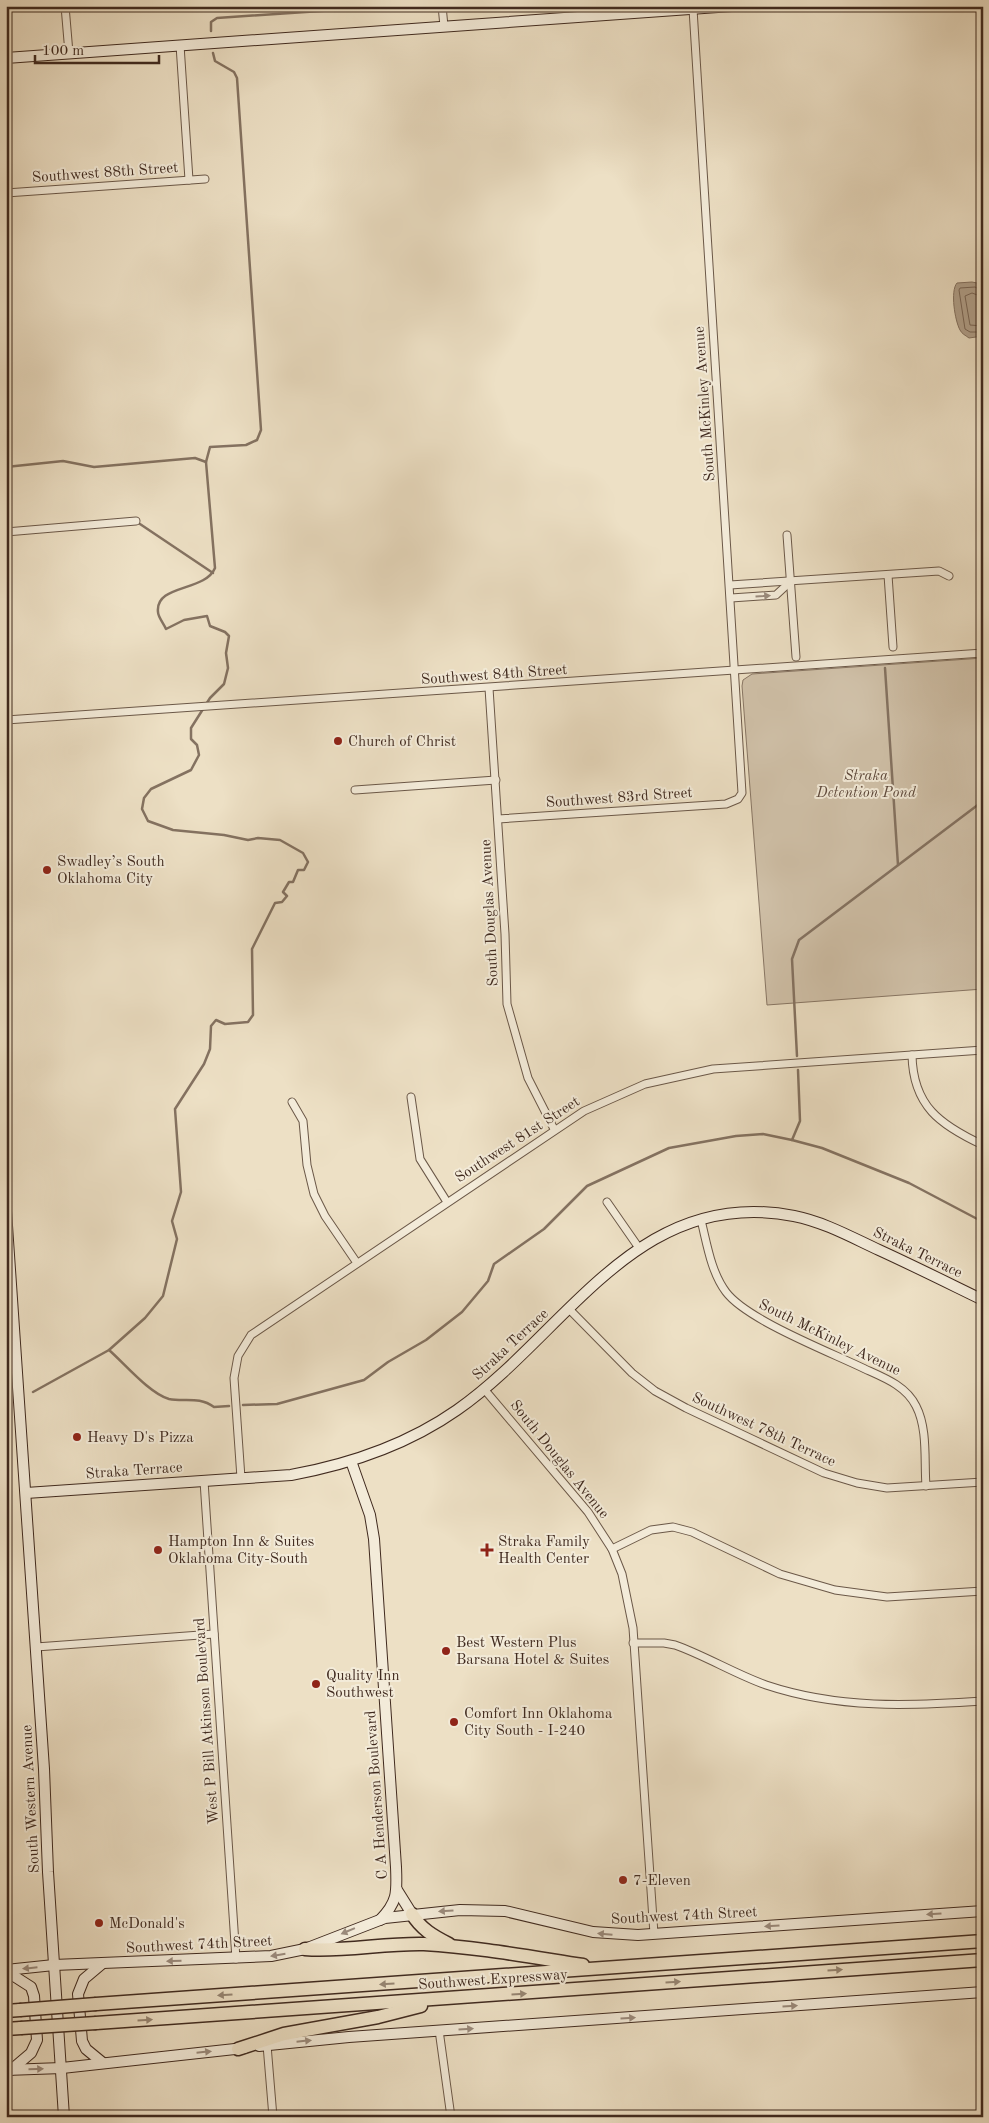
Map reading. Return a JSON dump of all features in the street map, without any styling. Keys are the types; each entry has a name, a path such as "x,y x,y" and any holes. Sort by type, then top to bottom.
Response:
{"highway":[{"path":"412,1914 417,1922 431,1935 455,1947"},
{"name":"Southwest Expressway","path":"6,2011 983,1941"},
{"path":"305,1949 326,1951 400,1944 455,1947 611,1968"},
{"name":"Southwest Expressway","path":"6,2029 983,1960"},
{"path":"238,2049 284,2034 378,2017 453,1998"}],"main road":[{"path":"6,58 732,6"},
{"name":"South Western Avenue","path":"6,1211 36,1647 64,2117"},
{"name":"Straka Terrace","path":"26,1493 291,1474 351,1461 417,1435 457,1410 484,1389 569,1309 638,1248 669,1231 701,1220 750,1212 804,1218 837,1230 983,1300"},
{"name":"C A Henderson Boulevard","path":"351,1461 367,1505 374,1539 397,1890 392,1907 379,1920"},
{"name":"C A Henderson Boulevard","path":"397,1890 412,1914"},
{"name":"Southwest 74th Street","path":"6,1971 54,1965 236,1959 271,1956 305,1949 379,1920 412,1914 490,1909 535,1916 593,1932 623,1935 983,1911"},
{"path":"103,1963 82,1983 78,1994 82,2041 86,2049 104,2063"},
{"path":"6,1971 31,1987 34,1996 37,2040 31,2053 9,2070"},
{"path":"9,2070 62,2068 267,2045 439,2030 983,1992"}],"street":[{"path":"65,6 69,53"},
{"path":"442,6 444,26"},
{"name":"South McKinley Avenue","path":"693,9 743,784 741,797"},
{"path":"180,45 189,180"},
{"name":"Southwest 88th Street","path":"6,193 205,179"},
{"path":"6,532 136,521"},
{"path":"787,535 796,657"},
{"path":"730,585 938,571 949,576"},
{"path":"888,575 893,647"},
{"path":"731,598 776,595 790,582"},
{"name":"Southwest 84th Street","path":"6,720 195,709 983,653"},
{"name":"South Douglas Avenue","path":"489,688 496,780 508,1012 528,1078 554,1129"},
{"path":"356,790 496,780"},
{"name":"Southwest 83rd Street","path":"498,819 726,804 741,797"},
{"name":"Southwest 81st Street","path":"241,1478 234,1367 242,1347 259,1329 554,1129 584,1111 621,1093 679,1075 730,1068 983,1050"},
{"path":"912,1055 914,1078 920,1094 930,1111 954,1131 983,1145"},
{"path":"411,1097 420,1159 446,1202"},
{"path":"292,1102 303,1121 307,1165 314,1194 325,1216 357,1263"},
{"path":"607,1202 638,1248"},
{"name":"South McKinley Avenue","path":"701,1220 717,1276 734,1301 756,1316 890,1381 910,1396 917,1408 922,1423 926,1486"},
{"name":"Southwest 78th Terrace","path":"569,1309 632,1373 655,1391 686,1408 841,1479 887,1488 983,1482"},
{"name":"South Douglas Avenue","path":"484,1389 588,1512 612,1549 626,1589 633,1643 654,1934"},
{"name":"West P Bill Atkinson Boulevard","path":"204,1481 236,1959"},
{"path":"612,1549 651,1530 673,1527 698,1534 780,1574 835,1590 887,1597 983,1591"},
{"path":"36,1647 214,1634"},
{"path":"633,1643 675,1645 766,1685 833,1701 902,1706 983,1701"},
{"path":"439,2030 451,2117"},
{"path":"267,2045 273,2117"}],"green space":[{"name":"Straka Detention Pond","path":"983,658 983,989 767,1005 743,680 752,674"}],"water":[{"path":"972,282 983,287 983,336 969,338 962,333 958,326 954,306 954,292 957,283"}],"waterway":[{"path":"211,31 211,22 217,18 395,6"},
{"path":"33,1392 109,1350 145,1318 163,1296 177,1239 172,1221 181,1192 175,1109 204,1064 210,1049 211,1026 216,1020 225,1024 248,1022 253,1015 252,949 275,903 282,902 287,896 283,892 289,882 293,882 298,870 304,870 308,862 303,853 280,840 258,838 248,840 224,835 173,830 148,821 142,809 144,798 151,789 191,770 199,755 197,745 191,739 191,728 210,698 224,684 228,668 226,653 229,636 225,632 210,626 207,616 184,620 166,629 158,614 159,603 172,592 210,576 215,568 206,462 210,447 246,445 257,440 261,430 237,78 234,72 215,61 213,53"},
{"path":"6,467 63,461 94,467 195,458 206,462"},
{"path":"137,522 213,573"},
{"path":"885,668 898,865"},
{"path":"797,1056 792,959 799,940 983,801"},
{"path":"792,1140 800,1121 798,1070"},
{"path":"243,1405 277,1404 364,1380 388,1362 426,1340 462,1312 488,1281 494,1264 544,1229 587,1186 669,1148 736,1136 763,1134 792,1140 822,1148 909,1183 983,1222"},
{"path":"109,1350 146,1385 162,1396 175,1400 203,1402 214,1407 229,1406"}],"place":[{"name":"Church of Christ","path":"338,741"},
{"name":"Swadley’s South Oklahoma City","path":"47,870"},
{"name":"Heavy D's Pizza","path":"77,1437"},
{"name":"Hampton Inn & Suites Oklahoma City-South","path":"158,1550"},
{"name":"Straka Family Health Center","path":"487,1550"},
{"name":"Best Western Plus Barsana Hotel & Suites","path":"446,1651"},
{"name":"Quality Inn Southwest","path":"316,1684"},
{"name":"Comfort Inn Oklahoma City South - I-240","path":"454,1722"},
{"name":"7-Eleven","path":"623,1880"},
{"name":"McDonald's","path":"99,1923"}]}
